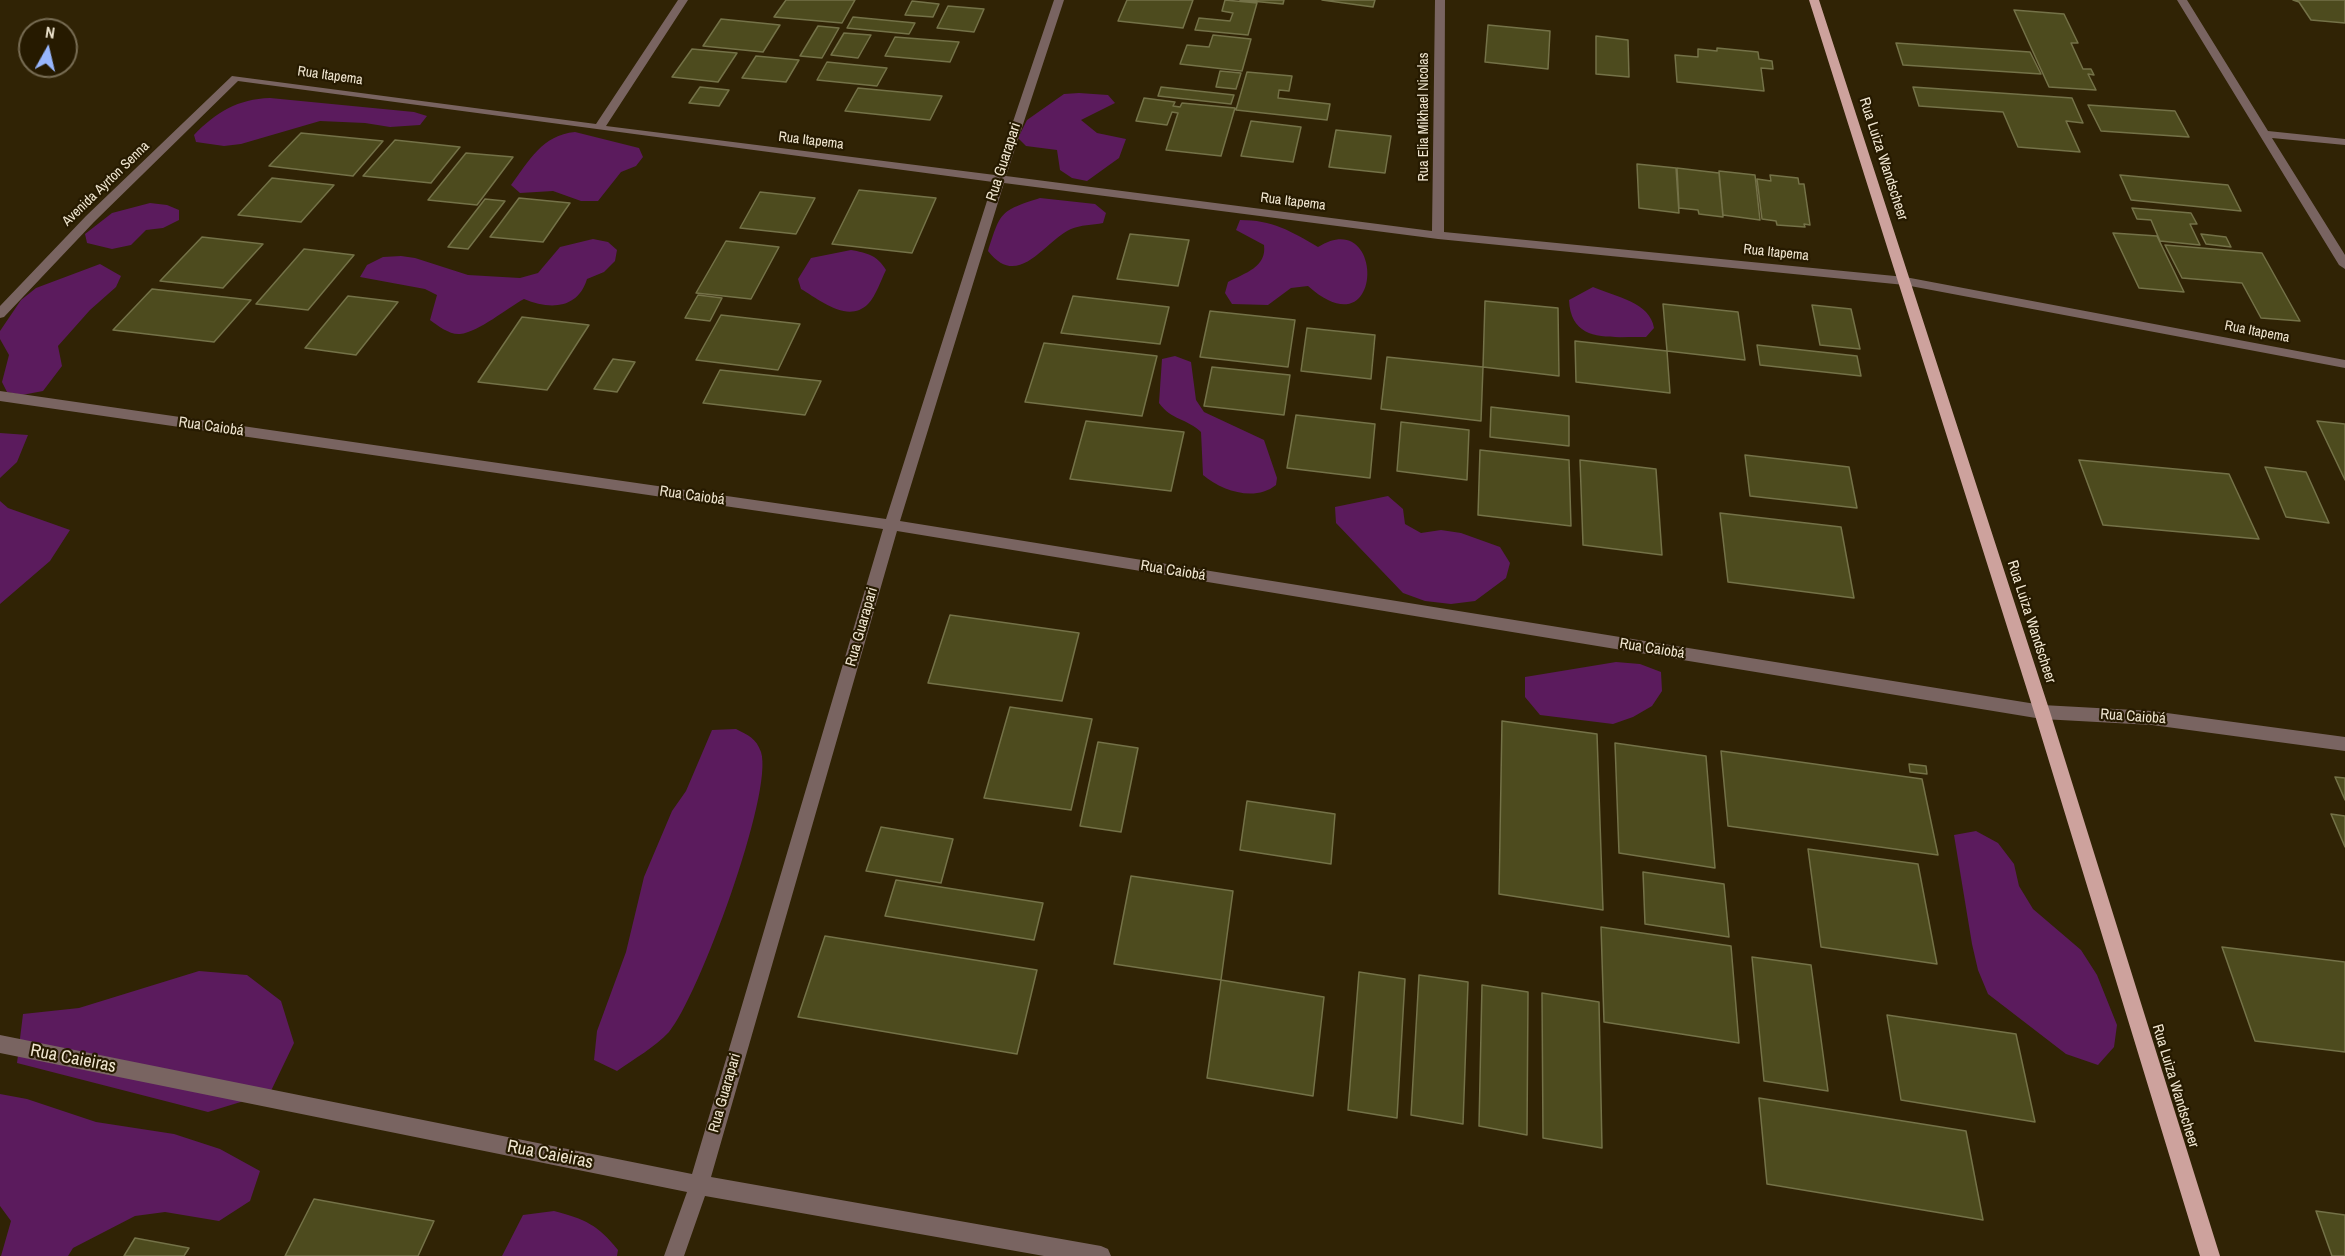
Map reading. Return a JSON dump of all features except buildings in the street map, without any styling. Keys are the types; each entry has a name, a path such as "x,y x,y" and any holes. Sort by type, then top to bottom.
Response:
{"main road":[{"name":"Rua Luiza Wandscheer","path":"1814,0 2043,712 2210,1256"}],"street":[{"path":"599,128 683,0"},
{"name":"Rua Guarapari","path":"674,1256 699,1185 891,525 997,180 1059,0"},
{"name":"Rua Elia Mikhael Nicolas","path":"1438,235 1440,0"},
{"path":"2182,0 2345,265"},
{"name":"Rua Itapema","path":"236,78 997,180 1438,235 1905,281 2345,364"},
{"name":"Avenida Ayrton Senna","path":"0,314 90,219 236,78"},
{"path":"2264,134 2345,142"},
{"name":"Rua Caiobá","path":"0,396 891,525 2043,712 2152,718 2345,744"},
{"name":"Rua Caieiras","path":"0,1044 699,1185 1101,1256"}],"shaded area":[{"path":"1064,94 1108,95 1115,103 1081,120 1097,133 1126,139 1119,158 1087,181 1072,178 1060,170 1057,150 1026,146 1018,138 1027,120"},
{"path":"270,98 414,112 427,116 420,125 390,127 365,123 320,121 241,144 224,146 196,142 194,135 219,113 248,101"},
{"path":"575,132 639,148 643,157 636,166 621,172 598,201 581,201 553,191 520,193 511,185 530,158 545,144 564,134"},
{"path":"1040,198 1095,204 1106,213 1103,223 1071,229 1021,265 1010,266 999,262 988,251 1000,220 1009,210"},
{"path":"150,203 167,205 179,210 179,220 163,228 146,230 131,245 112,249 87,243 85,234 112,213"},
{"path":"1240,220 1272,224 1318,247 1340,239 1356,245 1365,259 1367,276 1363,293 1352,303 1333,302 1308,286 1291,288 1268,305 1232,304 1225,293 1228,282 1254,268 1264,253 1264,245 1236,230"},
{"path":"593,239 608,242 617,250 615,261 604,272 587,279 583,289 570,301 544,305 524,299 476,329 460,334 448,332 430,320 437,295 425,289 360,277 367,265 383,257 401,256 415,258 468,275 520,278 538,273 560,247"},
{"path":"851,250 871,255 886,270 868,304 860,310 843,311 825,304 801,289 798,279 811,258"},
{"path":"100,264 121,276 116,287 90,310 58,346 62,366 43,391 22,395 7,392 2,382 9,355 0,339 0,331 21,300 36,288"},
{"path":"1593,287 1639,306 1651,319 1654,328 1646,337 1607,337 1585,331 1577,325 1571,314 1569,300"},
{"path":"1175,356 1191,362 1196,400 1204,412 1264,440 1277,478 1276,485 1268,490 1249,494 1219,486 1203,475 1201,432 1169,413 1159,403 1162,359"},
{"path":"0,433 28,435 17,462 0,478"},
{"path":"1388,496 1403,509 1405,524 1421,533 1441,530 1461,533 1500,547 1510,563 1506,578 1475,601 1451,604 1425,601 1403,593 1336,523 1335,507"},
{"path":"0,501 8,508 70,530 50,561 0,604"},
{"path":"1616,662 1640,664 1661,672 1662,691 1652,706 1633,717 1613,724 1540,715 1525,697 1525,677"},
{"path":"736,729 757,743 761,752 762,774 756,808 731,895 682,1012 669,1032 651,1048 617,1071 594,1060 597,1031 626,952 644,877 672,811 686,791 712,730"},
{"path":"1976,831 1998,843 2014,864 2019,886 2033,909 2081,950 2097,975 2117,1025 2114,1047 2098,1065 2066,1054 1988,994 1978,970 1972,944 1954,835"},
{"path":"199,971 247,975 281,1001 294,1043 270,1093 208,1112 17,1063 23,1014 79,1008"},
{"path":"0,1094 27,1099 96,1122 174,1134 220,1149 260,1171 250,1201 219,1221 165,1212 135,1216 73,1248 68,1256 1,1256 11,1221 0,1206"},
{"path":"554,1211 583,1220 604,1234 618,1250 617,1256 502,1256 523,1215"}]}
